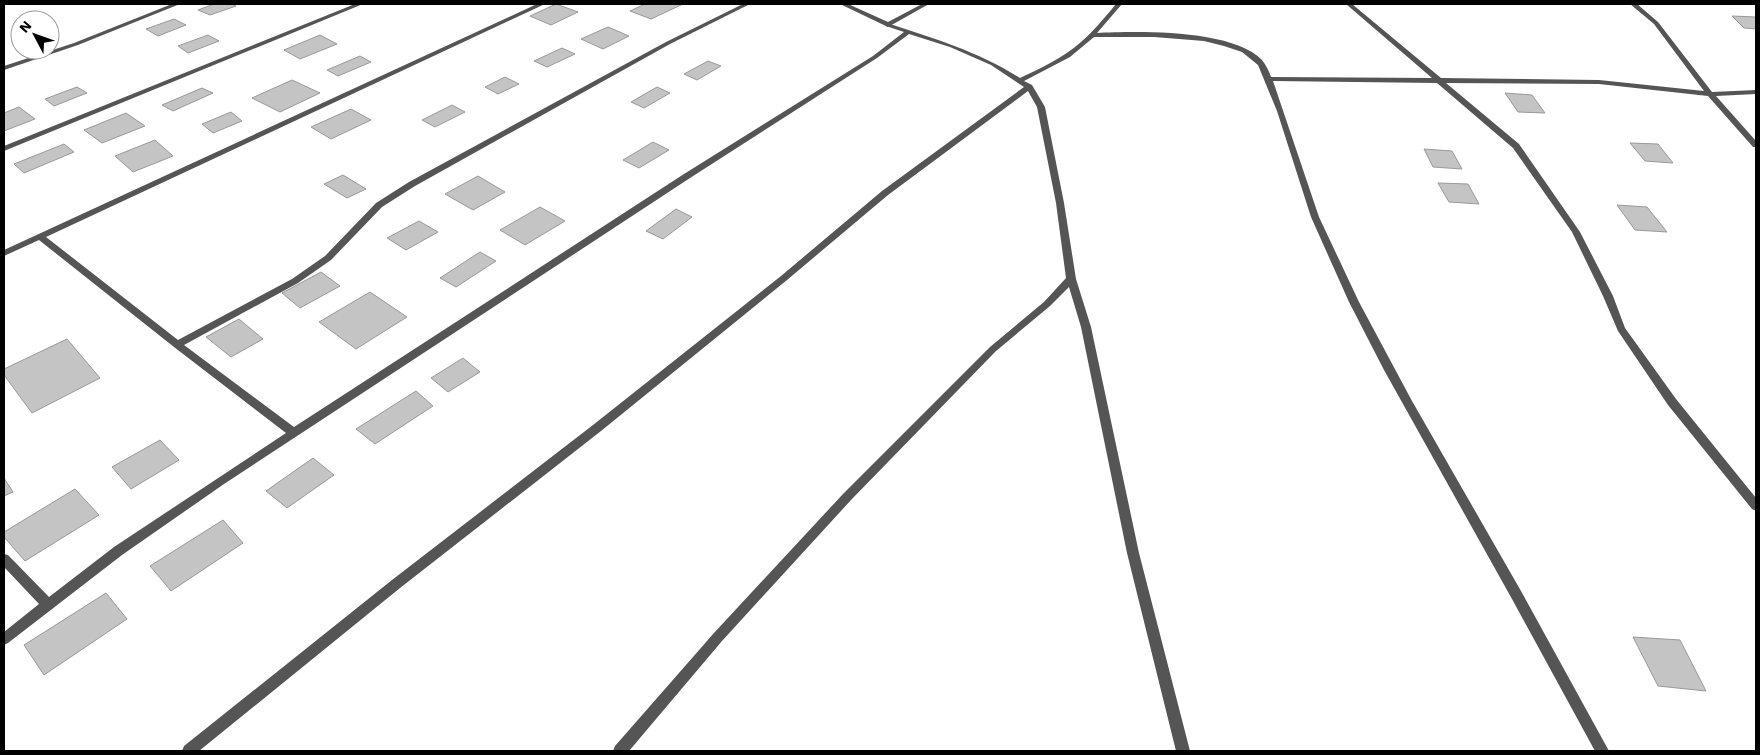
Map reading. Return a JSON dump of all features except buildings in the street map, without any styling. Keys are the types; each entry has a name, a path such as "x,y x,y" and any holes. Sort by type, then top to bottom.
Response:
{"street":[{"path":"4,68 76,44 177,4"},
{"path":"4,148 360,4"},
{"path":"4,253 542,4"},
{"path":"177,345 301,277 328,258 379,205 412,184 668,43 747,4"},
{"path":"843,4 888,25 952,46 993,64 1025,83 1041,107 1060,203 1071,279 1086,327 1133,553 1183,751"},
{"path":"888,25 926,4"},
{"path":"189,751 396,584 597,428 784,278 885,193 1025,83 1082,46 1119,4"},
{"path":"1349,4 1438,81 1467,102 1516,146 1576,232 1608,296 1621,329 1672,402 1756,506"},
{"path":"1633,4 1656,23 1710,94 1756,145"},
{"path":"4,639 118,551 294,432 687,176 875,57 908,32"},
{"path":"1092,35 1141,34 1224,44 1258,59 1283,118 1298,171 1321,233 1428,438 1602,751"},
{"path":"1268,79 1599,82 1710,94 1756,92"},
{"path":"41,237 177,345 294,432"},
{"path":"620,751 718,637 847,497 993,348 1047,304 1071,279"},
{"path":"4,559 47,604"}]}
